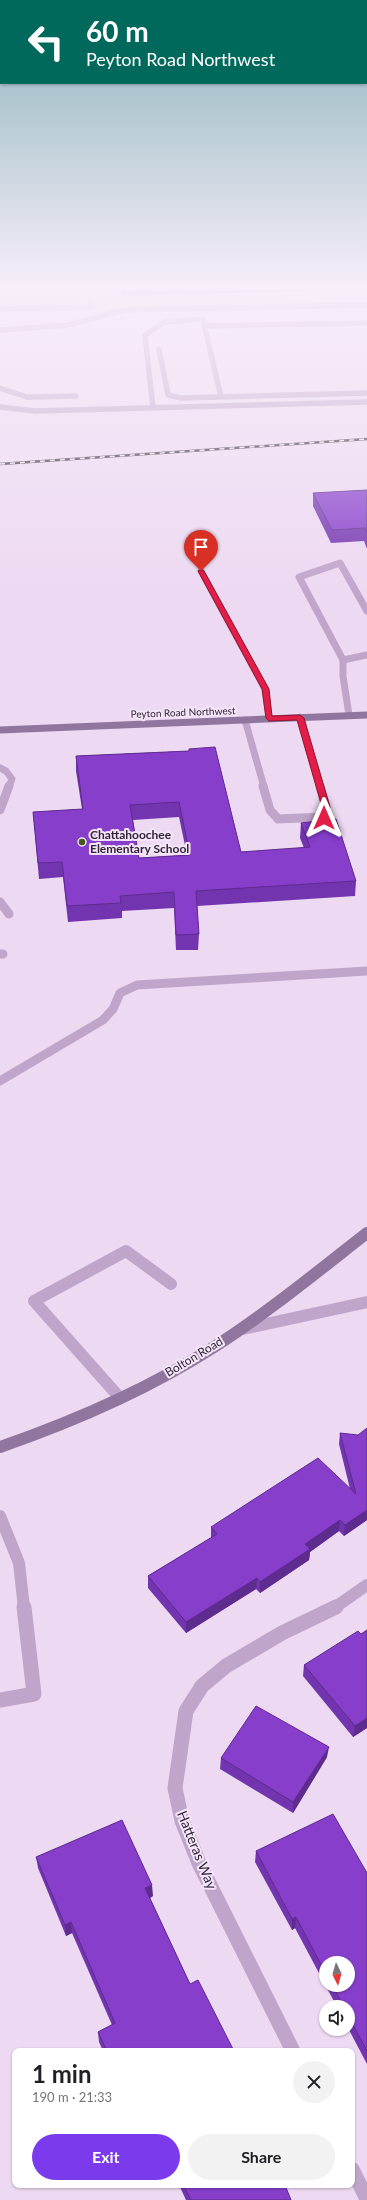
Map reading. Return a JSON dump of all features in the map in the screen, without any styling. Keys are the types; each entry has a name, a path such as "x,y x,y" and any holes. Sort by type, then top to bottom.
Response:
{"street":[{"path":"14,393 27,397 76,396"},
{"path":"151,393 153,408"},
{"path":"168,393 168,395 181,398 367,393"},
{"path":"220,393 221,397"},
{"path":"0,407 35,411 367,402"},
{"path":"349,715 343,676 343,660 299,577 340,563 367,611"},
{"path":"201,571 266,689 269,718"},
{"path":"343,660 367,655"},
{"name":"Peyton Road Northwest","path":"0,730 367,715"},
{"path":"245,720 270,810 278,819 324,818 326,807 300,718"},
{"path":"0,768 6,771 12,779 0,810"},
{"path":"0,902 9,914"},
{"path":"0,1081 103,1020 113,1009 120,992 137,985 367,971"},
{"name":"Bolton Road","path":"0,1447 56,1428 175,1370 241,1329 367,1233"},
{"path":"120,1398 34,1301 126,1251 172,1284"},
{"path":"241,1329 367,1302"},
{"path":"0,1700 34,1694 19,1564 1,1523"},
{"name":"Hatteras Way","path":"292,2048 199,1863 182,1821 175,1788 186,1711 202,1686 226,1666 282,1633 339,1605 367,1585"},
{"path":"355,2175 367,2199"}],"building":[{"path":"367,490 367,533 365,528 332,530 313,493"},
{"name":"Chattahoochee Elementary School","path":"215,747 241,852 310,847 301,823 336,819 356,881 196,891 199,934 176,935 174,892 120,896 121,903 67,906 62,862 38,863 33,812 83,809 76,756 189,751 189,749","holes":["179,802 190,855 139,858 130,805"]},
{"path":"367,1428 367,1510 345,1525 340,1520 305,1544 310,1549 260,1582 257,1578 186,1622 148,1576 217,1534 211,1527 318,1458 356,1494 340,1433 358,1435"},
{"path":"367,1630 367,1718 355,1726 304,1665 358,1631 361,1634"},
{"path":"256,1706 329,1747 293,1802 221,1758"},
{"path":"333,1814 367,1873 367,2051 355,2028 355,2000 340,2000 336,1992 355,1992 355,1956 319,1956 319,1961 296,1917 292,1919 256,1851"},
{"path":"122,1820 152,1885 145,1888 190,1984 198,1980 232,2048 106,2048 98,2032 115,2023 71,1922 65,1925 36,1857"},
{"path":"185,2188 286,2188 291,2200 191,2200"}],"railway":[{"path":"0,464 367,439"}],"place":[{"name":"Chattahoochee Elementary School","path":"82,842"}],"route":[{"path":"201,571 266,689 269,718 300,718 326,807 324,818"}]}
